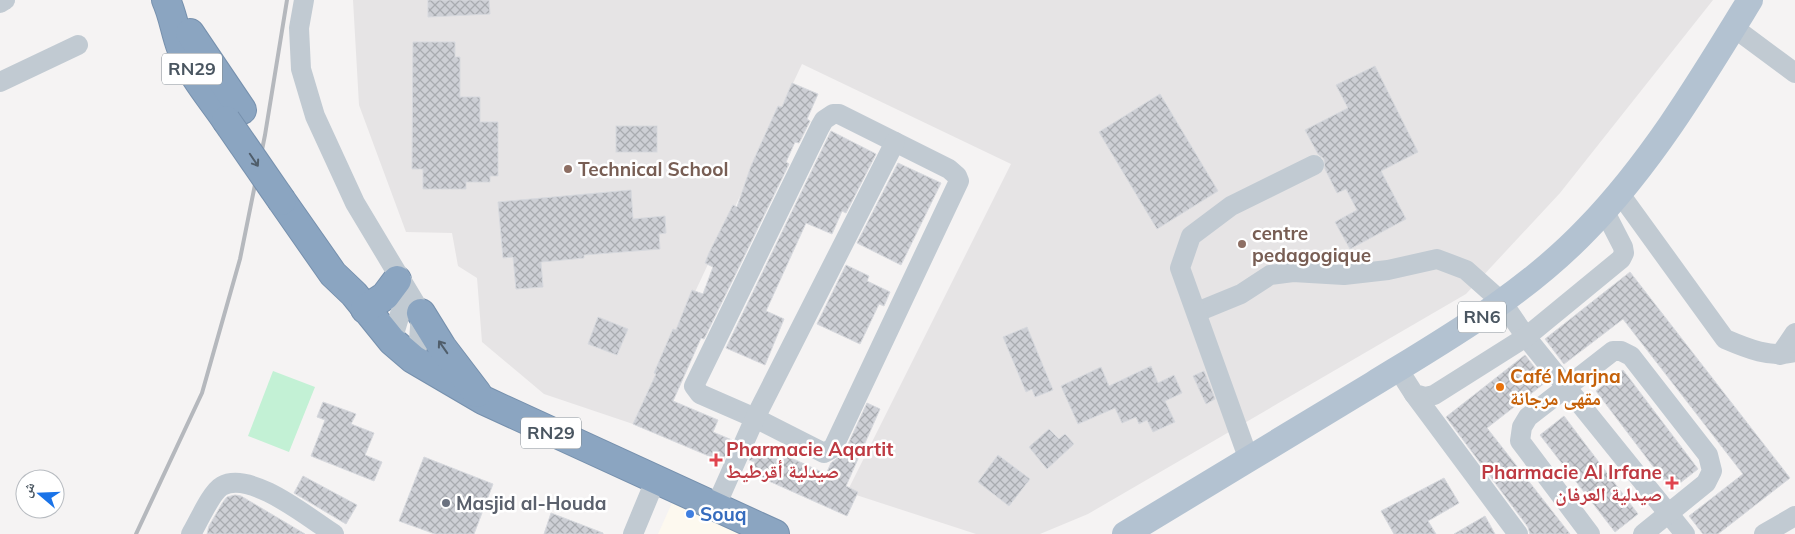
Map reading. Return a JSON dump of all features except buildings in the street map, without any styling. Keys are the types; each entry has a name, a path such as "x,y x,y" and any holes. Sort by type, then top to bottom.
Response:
{"highway":[{"name":"RN29","path":"169,5 194,38 234,115 289,196 346,265 360,301 392,342 440,377 483,400 655,481 775,534"},
{"path":"360,301 385,296 395,273"},
{"path":"421,313 442,347 483,400"}],"main road":[{"name":"RN6","path":"1124,534 1474,322 1535,277 1586,230 1612,202 1650,154 1750,0"}],"street":[{"path":"0,3 6,0"},
{"path":"304,0 299,28 301,69 315,116 355,203 395,273 421,313 419,341 413,359"},
{"path":"1733,27 1795,73"},
{"path":"0,82 78,45"},
{"path":"840,114 895,142 949,169 957,176 959,181 833,448 828,452 820,452 755,418 700,394 694,386 820,127 828,116 840,114"},
{"path":"715,508 755,418 895,142"},
{"path":"1249,460 1180,268 1191,236 1230,206 1314,165"},
{"path":"1414,394 1425,397 1434,395 1526,337 1621,259 1624,253 1612,202"},
{"path":"1612,202 1725,339 1745,348 1787,353 1795,333"},
{"path":"1197,312 1241,294 1270,275 1293,272 1344,275 1388,270 1437,259 1466,270 1502,302 1526,337 1685,534"},
{"path":"392,342 402,307 395,273"},
{"path":"1590,534 1520,441 1522,427 1528,417 1613,352 1621,351 1631,356 1708,455 1712,471 1706,483 1643,534"},
{"path":"1398,369 1414,394 1518,534"},
{"path":"633,534 655,481"},
{"path":"192,534 214,494 221,486 236,482 256,486 334,534"},
{"path":"1764,534 1795,516"}],"shaded area":[{"name":"centre pedagogique","path":"353,0 1713,0 1560,193 1466,294 1088,514 1040,534 976,534 847,492 1011,164 802,64 633,424 544,394 482,342 477,278 458,266 452,233 406,232 359,105"},
{"name":"Souq","path":"676,494 749,534 658,534"}],"green space":[{"path":"273,371 315,387 289,452 248,436"}],"railway":[{"path":"136,534 202,393 240,259 265,135 287,0"}],"place":[{"name":"Technical School","path":"568,169"},
{"name":"centre pedagogique","path":"1242,244"},
{"name":"Café Marjna مقهى مرجانة","path":"1500,387"},
{"name":"Pharmacie Aqartit صيدلية أقرطيط","path":"716,460"},
{"name":"Pharmacie Al Irfane صيدلية العرفان","path":"1672,483"},
{"name":"Masjid al-Houda","path":"446,503"},
{"name":"Souq","path":"690,514"}]}
